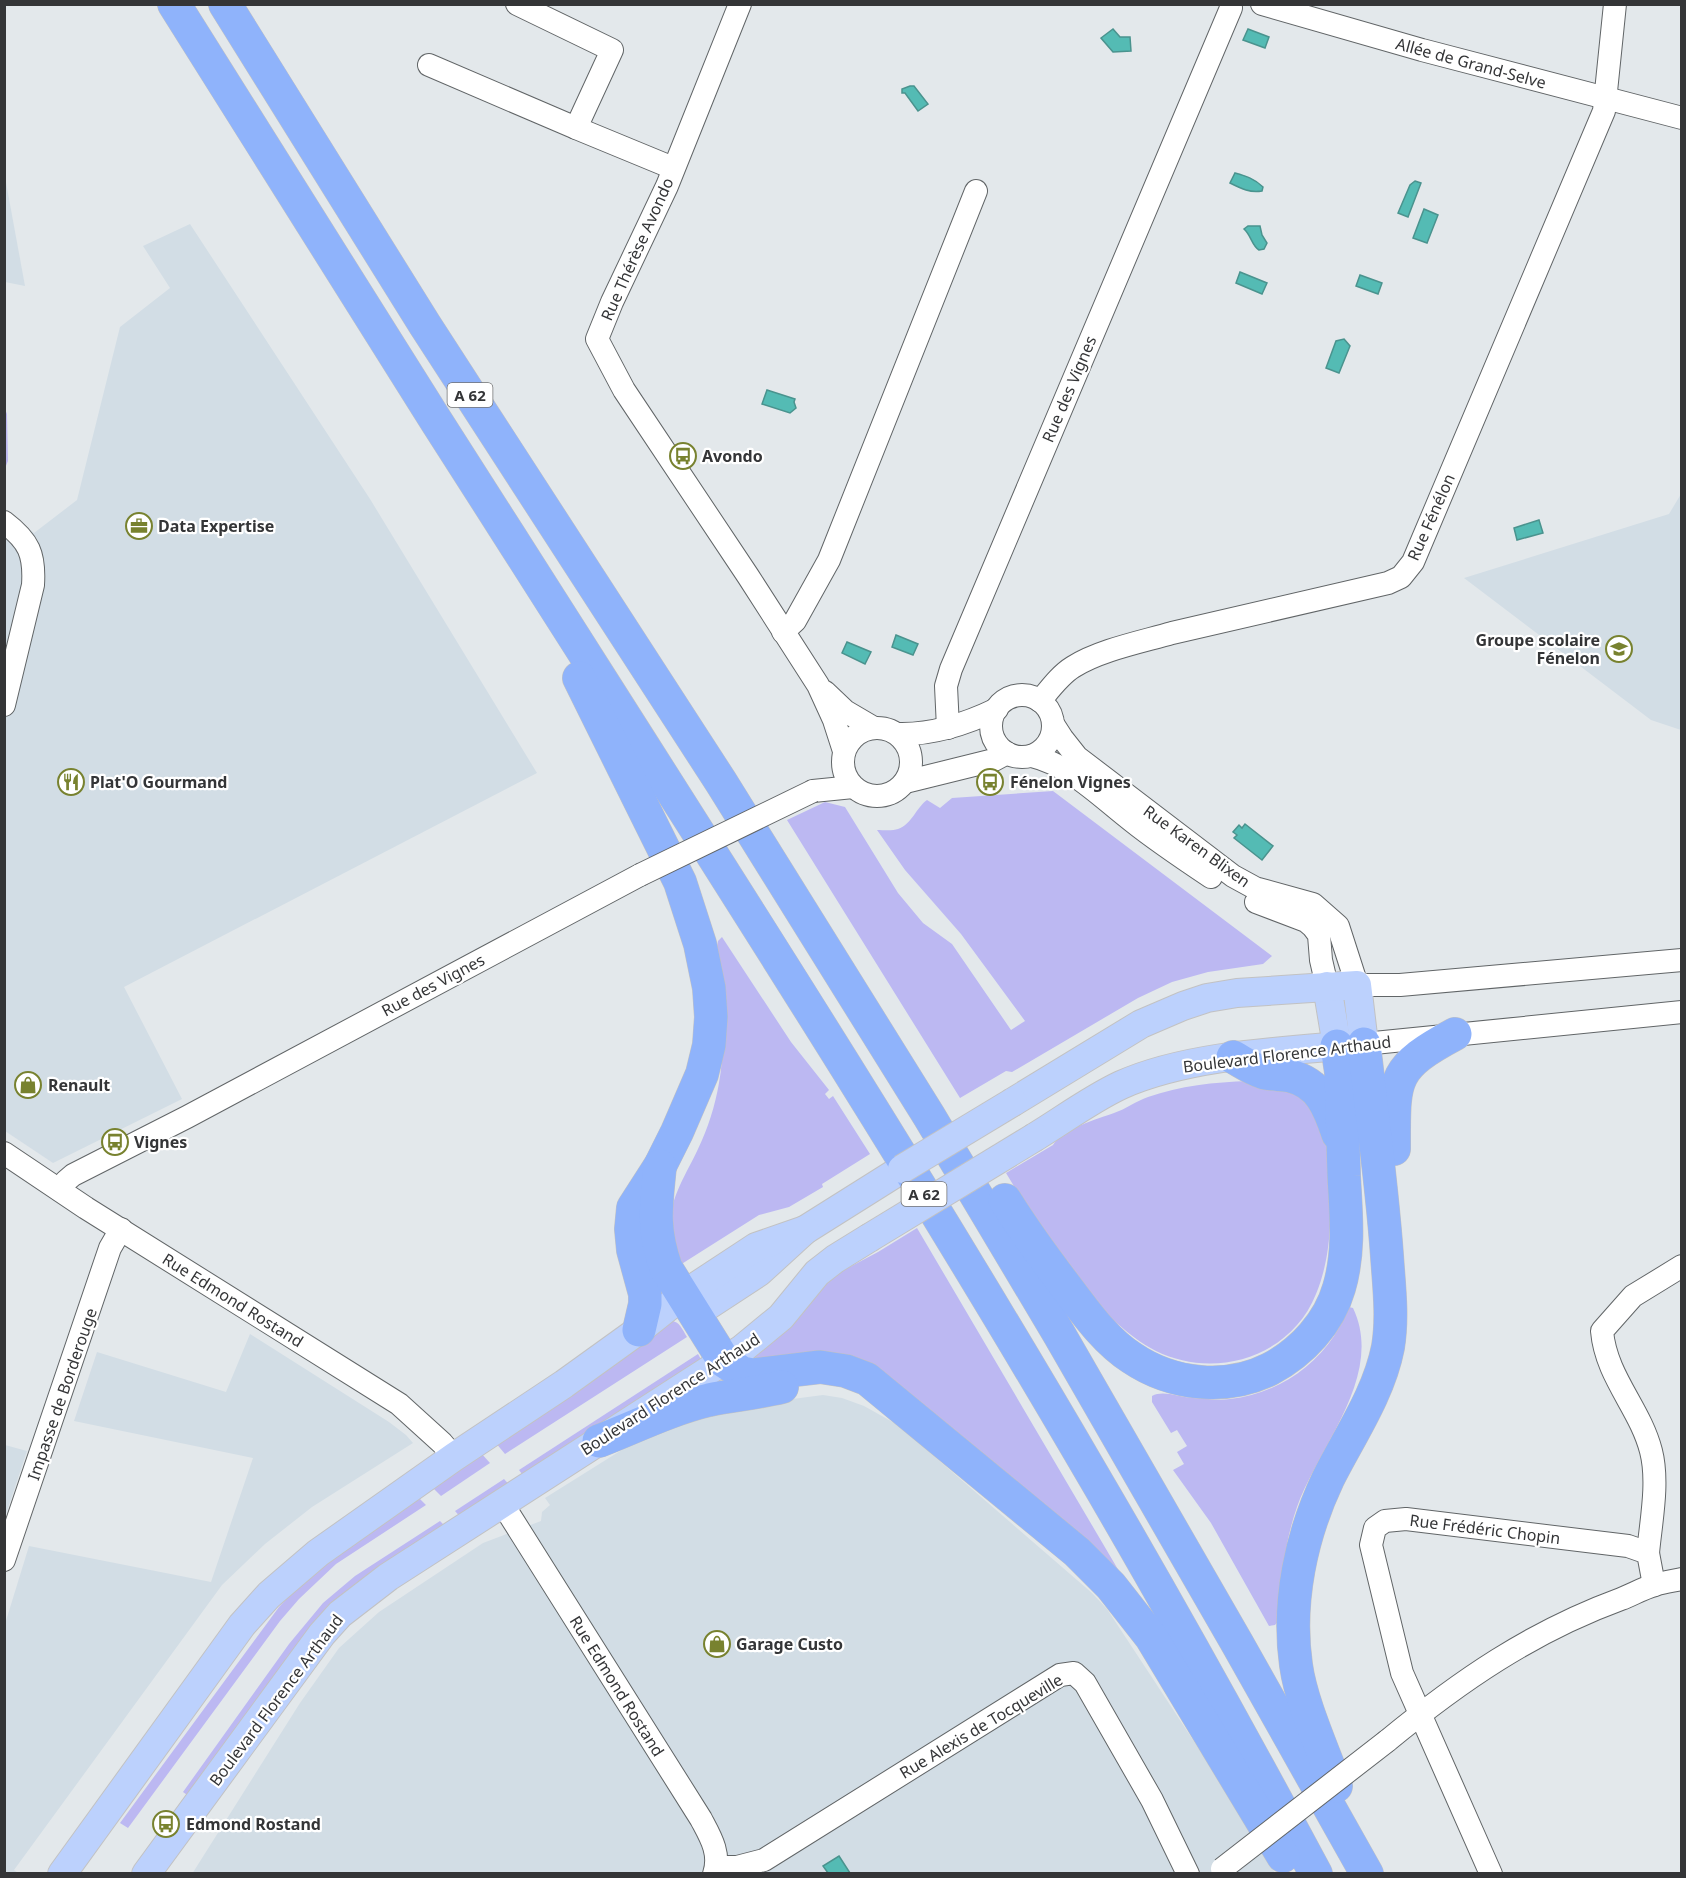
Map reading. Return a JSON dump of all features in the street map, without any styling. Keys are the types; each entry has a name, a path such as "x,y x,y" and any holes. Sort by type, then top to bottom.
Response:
{"highway":[{"name":"A 62","path":"174,4 506,531 733,885 951,1238 1095,1479 1250,1751 1316,1874"},
{"name":"A 62","path":"225,4 425,325 721,782 929,1116 1059,1334 1238,1643 1366,1872"},
{"path":"506,531 680,882 700,944 710,998 709,1045 702,1074 660,1166 633,1208 631,1229 633,1250 645,1294 639,1330"},
{"path":"721,782 759,808 1028,1236 1098,1328 1130,1357 1163,1374 1186,1380 1227,1381 1259,1374 1290,1357 1321,1325 1338,1290 1344,1266 1347,1231 1341,1072 1350,1045"},
{"path":"1382,1184 1394,1154 1395,1100 1398,1081 1411,1061 1455,1034"},
{"path":"1350,1045 1382,1184 1390,1308 1388,1348 1375,1387 1327,1482 1302,1547 1293,1617 1296,1666 1303,1692 1366,1872"},
{"path":"1233,1057 1262,1072 1292,1077 1316,1089 1331,1111 1344,1149"},
{"path":"660,1166 655,1209 656,1234 666,1268 724,1361 742,1373 753,1375 820,1367 846,1371 867,1379 898,1402 1077,1552 1111,1586 1151,1637 1293,1874"},
{"path":"599,1441 708,1401 743,1396 793,1384 851,1385 882,1391"}],"main road":[{"path":"62,1874 242,1625 269,1595 318,1553 453,1457 564,1384 639,1330 689,1304 756,1247 805,1230 1141,1024 1183,1006 1207,998 1238,993 1357,985 1350,1045"},
{"path":"1327,986 1350,1045"},
{"name":"Boulevard Florence Arthaud","path":"146,1874 286,1681 340,1614 388,1577 760,1336 782,1317 804,1287 824,1267 1104,1094 1137,1078 1180,1066 1233,1057 1350,1045"}],"street":[{"path":"517,4 612,50 576,128"},
{"name":"Rue Thérèse Avondo","path":"740,4 667,186 597,339 624,390 783,632"},
{"name":"Allée de Grand-Selve","path":"1262,4 1422,50 1682,118"},
{"name":"Rue Fénélon","path":"1040,700 1057,680 1072,668 1138,642 1388,583 1401,577 1413,562 1604,111 1615,4"},
{"name":"Rue des Vignes","path":"948,728 946,686 951,669 1234,6"},
{"path":"429,65 673,168"},
{"path":"898,734 907,745 912,764 905,782 899,790 880,797 861,793 847,780 834,720 818,685 783,632 795,621 829,560 976,191"},
{"path":"4,522 20,535 30,552 34,567 33,585 4,705"},
{"path":"818,685 845,711 874,728"},
{"path":"843,757 855,735 874,728 884,728 898,734 948,728 978,718 997,709 1004,702 1022,695 1040,700 1051,715 1052,734 1048,743 1032,756 1019,757 1007,753 997,745 992,733 992,720 997,709"},
{"name":"Rue Karen Blixen","path":"1053,724 1077,757 1233,876 1255,888 1313,904 1331,919 1338,926 1357,985"},
{"path":"905,782 994,760 1007,753"},
{"name":"Rue Karen Blixen","path":"1032,756 1046,759 1067,771 1210,877 1245,897 1306,921 1314,927 1319,935 1321,960 1327,986"},
{"name":"Rue des Vignes","path":"60,1190 73,1175 187,1117 640,875 813,790 843,757"},
{"name":"Rue des Vignes","path":"813,790 853,787"},
{"path":"1357,985 1400,985 1682,960"},
{"name":"Boulevard Florence Arthaud","path":"1350,1045 1682,1012"},
{"name":"Rue Edmond Rostand","path":"4,1153 399,1404 442,1443 453,1457"},
{"name":"Impasse de Borderouge","path":"4,1560 111,1248 121,1229"},
{"path":"1654,1585 1648,1553 1654,1491 1651,1451 1603,1349 1602,1331 1633,1296 1682,1266"},
{"name":"Rue Edmond Rostand","path":"502,1503 701,1819 715,1845 715,1870"},
{"name":"Rue Frédéric Chopin","path":"1420,1714 1402,1673 1371,1545 1375,1528 1385,1521 1406,1520 1628,1546 1648,1553"},
{"path":"1219,1871 1420,1714 1511,1650 1588,1611 1654,1585 1682,1579"},
{"name":"Rue Alexis de Tocqueville","path":"715,1870 764,1860 1060,1676 1074,1673 1085,1683 1152,1800 1188,1874"},
{"path":"1420,1714 1491,1874"}],"shaded area":[{"path":"5,177 25,286 5,282"},
{"path":"190,224 370,499 537,773 124,987 182,1099 53,1163 5,1131 4,509 34,533 77,500 120,327 170,288 143,246"},
{"path":"5,409 8,461 5,468"},
{"name":"Groupe scolaire Fénelon","path":"1681,494 1682,730 1651,720 1464,578 1669,514"},
{"path":"1053,791 1272,956 1263,964 1208,972 1172,982 1138,998 1012,1072 1006,1071 960,1098 787,820 825,802 845,807 898,893 923,923 952,944 1011,1030 1025,1021 961,934 905,870 877,830 893,830 903,827 927,800 940,808 952,798"},
{"path":"722,937 791,1042 829,1090 825,1094 829,1099 833,1096 870,1154 822,1184 823,1187 789,1207 759,1215 680,1265 670,1230 673,1205 708,1125 719,1083 722,1017 716,951 718,941"},
{"path":"1249,1081 1296,1088 1325,1128 1330,1207 1325,1266 1316,1294 1304,1316 1289,1334 1270,1347 1249,1357 1226,1362 1202,1363 1179,1359 1142,1343 1112,1319 1084,1290 1059,1260 1038,1229 1006,1173 1053,1145 1072,1129 1148,1097 1197,1085"},
{"path":"917,1228 1126,1583 894,1383 746,1357 829,1278"},
{"path":"1349,1307 1353,1308 1361,1333 1361,1359 1355,1384 1345,1410 1297,1507 1284,1563 1279,1620 1275,1625 1269,1626 1211,1523 1173,1470 1184,1464 1177,1452 1187,1446 1177,1430 1171,1433 1152,1402 1152,1396 1166,1394 1225,1400 1245,1397 1275,1387 1302,1370 1325,1349"},
{"path":"670,1321 678,1324 687,1337 505,1454 495,1442"},
{"path":"250,1334 389,1422 413,1443 312,1507 265,1544 222,1585 14,1870 18,1873 5,1873 5,1624 29,1546 211,1582 253,1458 74,1421 97,1352 226,1392"},
{"path":"698,1354 702,1361 525,1478 519,1470"},
{"path":"823,1395 842,1398 864,1406 898,1425 1092,1593 1107,1609 1241,1813 1275,1873 192,1874 300,1703 339,1648 379,1612 483,1543 541,1521 542,1512 550,1505 545,1498 660,1426 785,1400"},
{"path":"4,1445 27,1451 5,1517"},
{"path":"480,1452 490,1463 441,1496 431,1486"},
{"path":"504,1479 511,1487 462,1519 455,1511"},
{"path":"417,1496 426,1505 336,1564 299,1599 280,1621 128,1828 120,1823 279,1607 311,1573"},
{"path":"440,1521 447,1528 388,1566 190,1797 183,1792 289,1644 323,1603 355,1576"}],"water":[{"path":"1113,29 1120,37 1130,37 1131,51 1113,52 1101,38"},
{"path":"1248,29 1269,37 1265,48 1243,40"},
{"path":"914,86 928,104 918,111 905,93 902,93 902,89"},
{"path":"1235,173 1257,182 1263,187 1262,191 1246,190 1230,183"},
{"path":"1415,181 1421,183 1408,217 1398,213 1410,185"},
{"path":"1424,209 1438,215 1427,243 1413,238"},
{"path":"1248,226 1260,226 1267,243 1264,249 1259,250 1255,246 1244,229"},
{"path":"1240,272 1267,283 1262,294 1236,283"},
{"path":"1360,275 1382,283 1378,294 1356,286"},
{"path":"1344,339 1350,346 1339,373 1326,368 1336,341"},
{"path":"767,390 795,399 796,408 790,413 762,404"},
{"path":"1539,520 1543,533 1517,540 1514,528"},
{"path":"896,635 918,644 913,655 892,647"},
{"path":"847,642 871,652 865,664 842,653"},
{"path":"1245,824 1273,846 1262,860 1234,838 1237,835 1233,832 1239,825 1242,828"},
{"path":"839,1856 850,1873 828,1873 823,1866"}],"place":[{"name":"Avondo","path":"683,456"},
{"name":"Data Expertise","path":"139,526"},
{"name":"Groupe scolaire Fénelon","path":"1619,649"},
{"name":"Plat'O Gourmand","path":"71,782"},
{"name":"Fénelon Vignes","path":"990,782"},
{"name":"Renault","path":"28,1085"},
{"name":"Vignes","path":"115,1142"},
{"name":"Garage Custo","path":"717,1644"},
{"name":"Edmond Rostand","path":"166,1824"}]}
